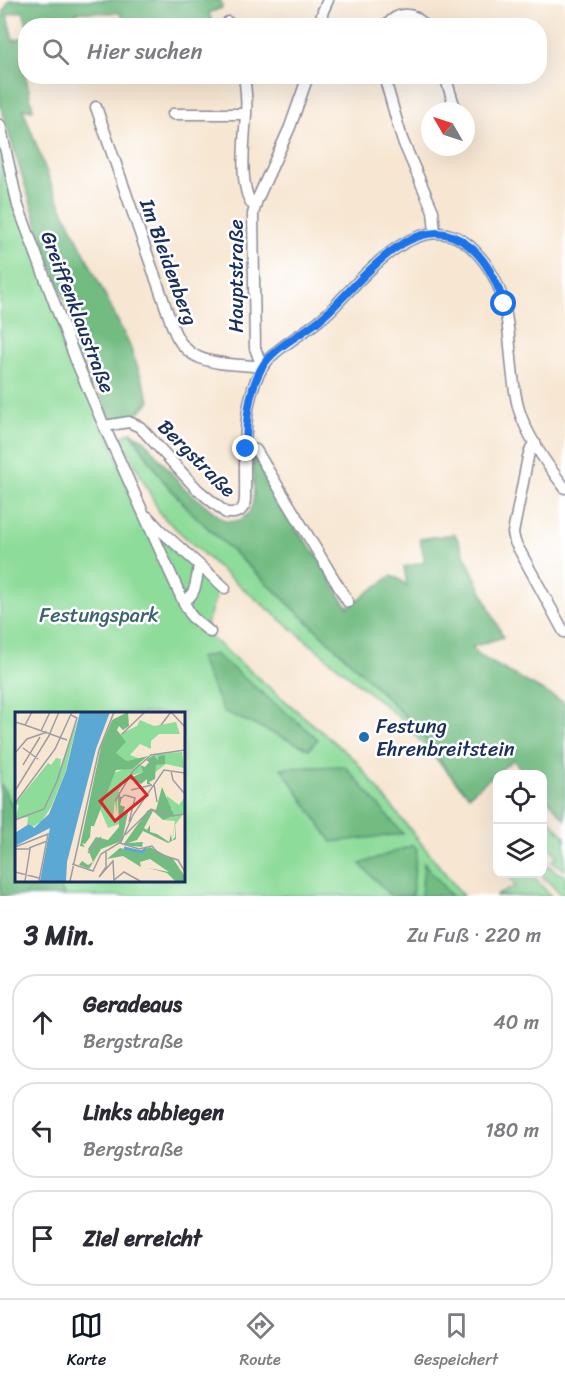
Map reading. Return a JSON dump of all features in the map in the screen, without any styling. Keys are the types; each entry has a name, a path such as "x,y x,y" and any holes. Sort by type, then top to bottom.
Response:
{"street":[{"path":"322,18 327,0"},
{"path":"395,18 405,14 414,15 417,18"},
{"name":"Hauptstraße","path":"244,84 246,114 243,168 248,199 255,207 252,224 255,348 262,367"},
{"path":"255,207 290,127 305,84"},
{"path":"386,84 402,139 434,211 435,232 456,237 465,242 480,256 495,279 506,314 518,406 523,422 565,488"},
{"path":"448,84 453,102"},
{"name":"Im Bleidenberg","path":"96,107 173,328 182,346 202,360 262,367"},
{"path":"173,114 246,114"},
{"name":"Greiffenklaustraße","path":"0,125 18,206 104,426 183,601 192,616 210,632"},
{"name":"Bergstraße","path":"104,426 129,422 140,427 198,489 226,513 234,513 244,506 246,423 250,399 262,367 276,352 326,315 390,254 417,236 435,232"},
{"path":"536,444 531,448 528,457 513,532 515,542 564,632"},
{"name":"Bergstraße","path":"246,449 256,450 348,602"},
{"name":"Greiffenklaustraße","path":"141,507 159,529 225,588"},
{"path":"183,601 189,599 193,593 199,566"}],"green space":[{"path":"9,0 221,0 222,8 209,13 211,18 122,18 121,13 77,12 78,18 25,18 23,11 7,15 13,40 18,39 18,84 27,84 33,110 23,109 52,187 129,344 150,401 133,418 113,418 108,415 45,248 0,102 0,21"},
{"name":"Festungspark","path":"0,144 140,518 218,590 204,632 355,760 463,896 65,896 56,881 184,881 184,712 15,712 15,810 0,783"},
{"path":"131,432 162,479 192,513 359,670 415,726 451,776 400,718 223,572 161,515 121,437"},
{"path":"131,432 143,439 183,487 225,521 237,521 246,516 254,499 252,454 282,500 295,528 317,555 348,607 391,576 407,586 404,567 425,562 420,539 455,534 503,637 472,647 478,655 565,703 565,820 547,799 547,770 522,770 513,760 500,770 493,770 493,776 469,795 455,781 415,726 359,670 192,513 162,479"},
{"path":"215,654 318,739 309,749 223,711 199,658"},
{"path":"345,766 403,834 332,842 281,768"},
{"path":"0,783 15,810 15,881 56,881 65,896 0,896"},
{"path":"547,817 565,837 565,870 552,861 558,856 547,844"},
{"path":"413,845 417,849 412,896 391,896 360,864"},
{"path":"424,863 451,896 421,896"},
{"path":"547,866 565,875 565,896 562,896 545,878 547,878"},
{"path":"511,878 534,878 551,896 495,896 515,887"}],"place":[{"name":"Festung Ehrenbreitstein","path":"364,737"}],"route":[{"path":"246,449 246,423 250,399 262,367 276,352 326,315 383,259 408,241 417,236 435,232 456,237 465,242 487,266 495,279 504,304"}]}
